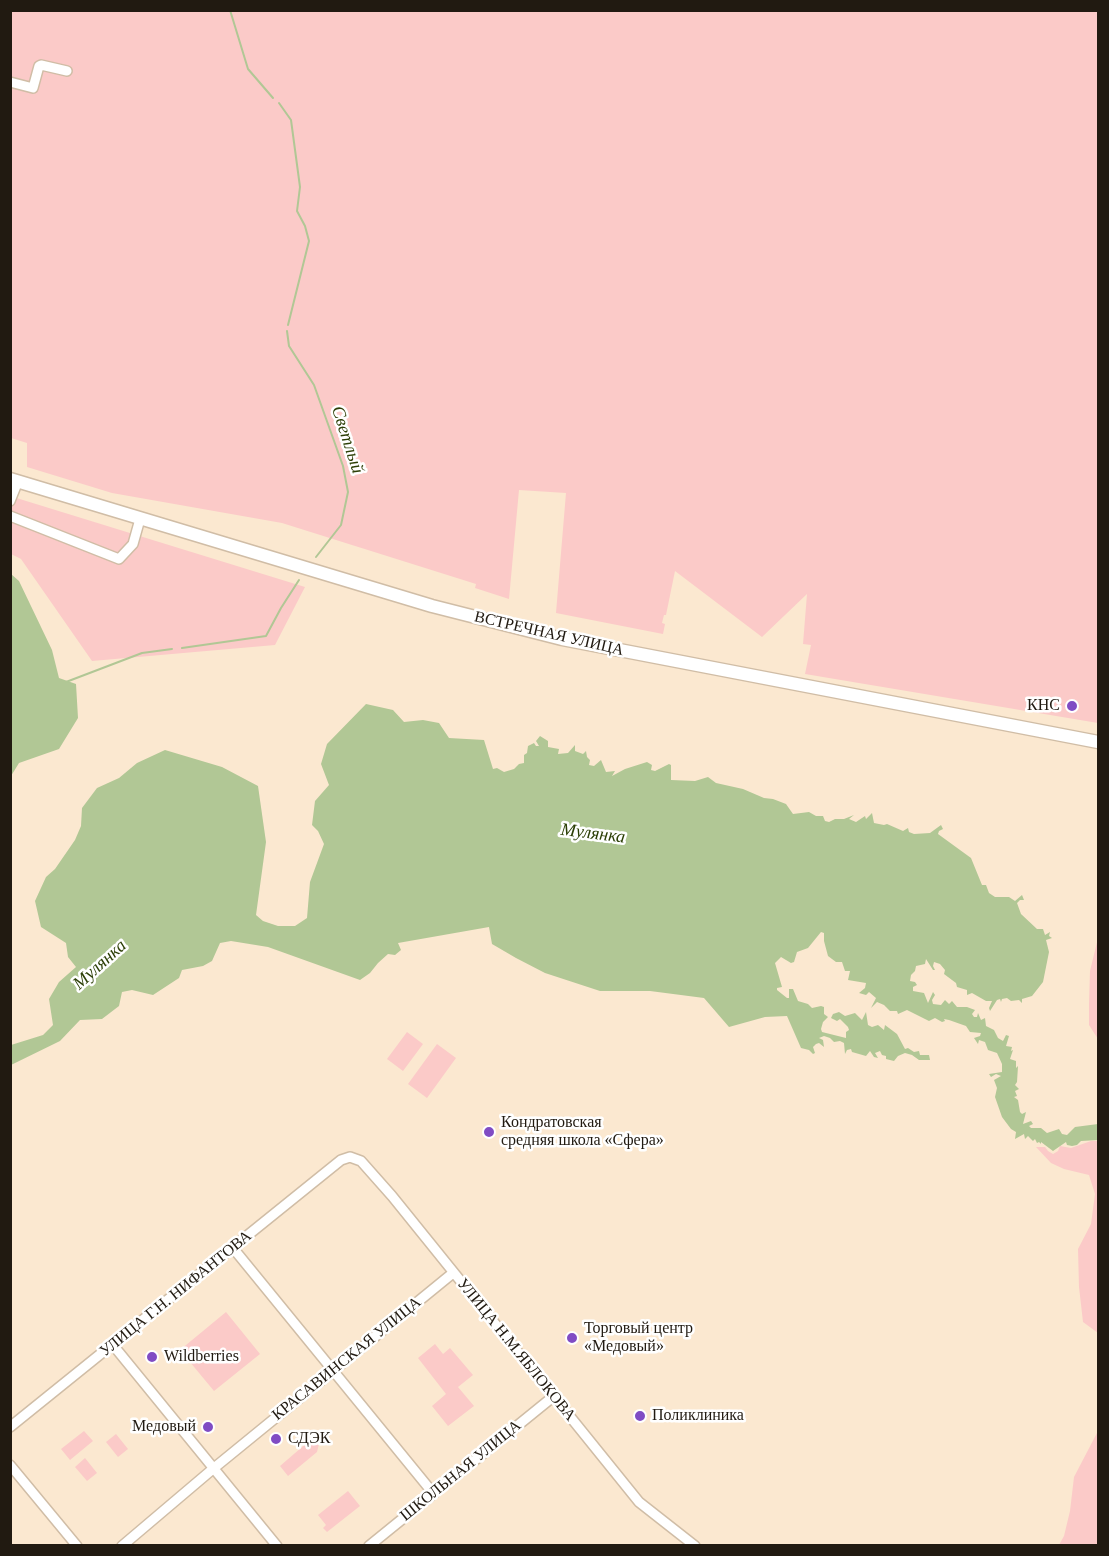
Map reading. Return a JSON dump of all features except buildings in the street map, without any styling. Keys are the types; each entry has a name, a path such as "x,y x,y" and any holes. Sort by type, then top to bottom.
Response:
{"main road":[{"name":"ВСТРЕЧНАЯ УЛИЦА","path":"14,480 432,606 562,639 1098,742"}],"street":[{"path":"10,81 33,88 41,65 67,72"},
{"path":"10,501 14,480"},
{"path":"10,516 119,559 133,544 140,519"},
{"name":"УЛИЦА Н.М.ЯБЛОКОВА","path":"341,1160 355,1158 366,1167 639,1502 695,1545"},
{"name":"УЛИЦА Г.Н. НИФАНТОВА","path":"10,1427 341,1160"},
{"path":"233,1248 433,1493"},
{"name":"КРАСАВИНСКАЯ УЛИЦА","path":"122,1545 453,1273"},
{"path":"113,1346 277,1545"},
{"name":"ШКОЛЬНАЯ УЛИЦА","path":"369,1545 554,1396"},
{"path":"10,1465 76,1545"}],"shaded area":[{"path":"11,11 1098,11 1098,723 805,674 811,645 803,644 807,594 762,637 675,571 666,615 662,623 665,624 663,634 556,613 566,493 519,490 509,599 475,588 476,584 282,523 112,493 27,467 27,443 11,438"},
{"path":"10,496 305,587 275,645 92,661 21,559 11,554"},
{"path":"1098,938 1098,1039 1089,1025 1089,1004 1090,971"},
{"path":"407,1032 423,1044 403,1071 387,1059"},
{"path":"437,1044 456,1058 427,1098 408,1084"},
{"path":"1098,1141 1098,1333 1083,1322 1079,1287 1078,1249 1091,1224 1095,1194 1089,1175 1064,1169 1051,1163 1036,1147 1045,1147 1053,1154 1060,1146 1071,1148"},
{"path":"226,1312 260,1354 214,1391 180,1350"},
{"path":"435,1344 443,1354 450,1348 473,1375 458,1387 474,1406 448,1426 432,1406 446,1394 418,1358"},
{"path":"84,1431 93,1441 70,1460 61,1449"},
{"path":"1098,1431 1098,1545 1059,1545 1064,1536 1070,1511 1074,1477"},
{"path":"116,1434 128,1449 118,1457 106,1442"},
{"path":"316,1435 320,1440 317,1452 288,1476 280,1466"},
{"path":"85,1458 97,1473 87,1481 75,1467"},
{"path":"348,1491 360,1506 327,1532 323,1528 326,1525 318,1515"}],"water":[{"path":"11,574 19,581 52,650 59,678 76,684 78,718 59,749 19,763 11,776"},
{"name":"Мулянка","path":"366,704 393,710 404,722 423,720 439,723 449,738 484,740 493,769 497,768 504,772 524,763 524,755 527,753 528,746 534,743 539,746 536,741 540,736 548,741 548,747 559,749 558,754 568,753 575,745 575,751 583,754 586,751 590,760 589,765 594,766 601,760 606,772 615,771 612,776 647,762 652,765 651,770 655,771 669,764 671,765 671,780 695,781 708,777 716,783 743,789 786,804 793,814 809,812 816,816 823,816 825,821 829,822 854,815 849,819 856,822 865,816 866,819 872,813 874,823 887,824 903,831 908,828 909,832 914,834 930,833 941,825 943,829 938,834 971,858 982,885 986,885 989,893 995,897 1009,897 1015,901 1022,895 1024,900 1017,903 1021,914 1037,929 1043,929 1045,935 1050,932 1049,936 1052,938 1046,940 1049,952 1043,982 1032,996 1022,999 1022,1003 1019,1000 1011,1001 1007,998 1002,999 1001,1002 1000,999 990,1011 992,1001 986,1001 972,993 967,995 967,990 957,987 956,983 944,974 945,970 940,964 934,962 935,970 933,970 926,959 925,964 916,966 911,975 910,981 917,985 913,987 913,991 924,993 928,1003 933,992 935,995 932,1000 933,1004 941,1005 945,1000 949,1004 952,1001 957,1007 975,1010 972,1014 974,1017 977,1017 978,1013 981,1020 985,1018 986,1026 994,1030 998,1038 1003,1041 1006,1035 1009,1036 1006,1046 1012,1047 1010,1059 1016,1061 1016,1068 1018,1066 1015,1085 1019,1089 1015,1091 1017,1096 1014,1097 1018,1100 1020,1112 1022,1114 1026,1112 1023,1124 1031,1121 1033,1124 1029,1126 1031,1128 1041,1128 1047,1133 1059,1129 1062,1134 1067,1135 1075,1127 1098,1124 1098,1140 1081,1141 1072,1146 1067,1145 1066,1142 1053,1151 1028,1136 1025,1139 1024,1134 1015,1139 1016,1132 1002,1117 995,1097 997,1088 994,1080 1001,1076 996,1074 991,1077 989,1074 1002,1072 1002,1064 997,1053 988,1050 985,1042 979,1040 978,1044 974,1038 980,1036 981,1033 970,1032 966,1026 949,1020 944,1019 945,1021 942,1022 935,1018 929,1021 907,1010 898,1014 897,1011 890,1011 877,1002 871,1008 876,998 869,992 866,995 859,993 865,988 866,983 848,980 850,971 845,971 842,962 836,962 828,956 824,933 821,932 808,948 797,952 794,962 791,963 781,957 775,963 782,987 777,990 789,998 789,989 793,989 798,1001 812,1008 824,1007 824,1014 828,1017 823,1022 822,1032 846,1038 848,1027 840,1019 837,1021 831,1018 833,1014 839,1012 845,1016 855,1013 862,1020 866,1012 868,1025 872,1027 878,1025 884,1030 885,1025 897,1034 905,1049 919,1051 920,1055 929,1055 930,1060 919,1060 905,1053 894,1061 886,1059 880,1051 875,1053 878,1058 874,1057 870,1051 866,1056 852,1052 851,1049 845,1054 844,1043 834,1042 824,1036 819,1038 823,1040 824,1047 819,1043 816,1044 813,1047 815,1053 813,1054 801,1048 787,1016 765,1017 729,1027 704,998 650,991 600,991 545,973 516,958 492,944 489,927 398,943 401,950 395,955 388,954 360,980 268,947 231,941 220,943 212,961 203,966 182,970 179,978 153,995 132,990 122,992 119,1006 102,1019 80,1020 60,1041 11,1065 11,1045 43,1035 53,1025 49,999 59,982 76,967 68,957 66,943 41,927 35,901 46,877 55,869 75,840 81,826 82,808 97,788 119,778 137,763 165,750 222,767 258,786 266,842 256,915 263,921 278,926 295,926 307,918 310,882 324,844 318,831 312,825 315,801 329,785 321,764 327,744"}],"waterway":[{"path":"230,10 248,69 273,98"},
{"path":"279,103 291,120 300,187 297,211 305,226 309,241 288,325"},
{"name":"Светлый","path":"287,331 289,346 314,385 343,466 348,492 341,525 316,557"},
{"name":"Светлый","path":"182,648 266,636 299,580"},
{"name":"Светлый","path":"66,682 142,653 172,649"}],"place":[{"name":"КНС","path":"1072,706"},
{"name":"Кондратовская средняя школа «Сфера»","path":"489,1132"},
{"name":"Торговый центр «Медовый»","path":"572,1338"},
{"name":"Wildberries","path":"152,1357"},
{"name":"Поликлиника","path":"640,1416"},
{"name":"Медовый","path":"208,1427"},
{"name":"СДЭК","path":"276,1439"}]}
